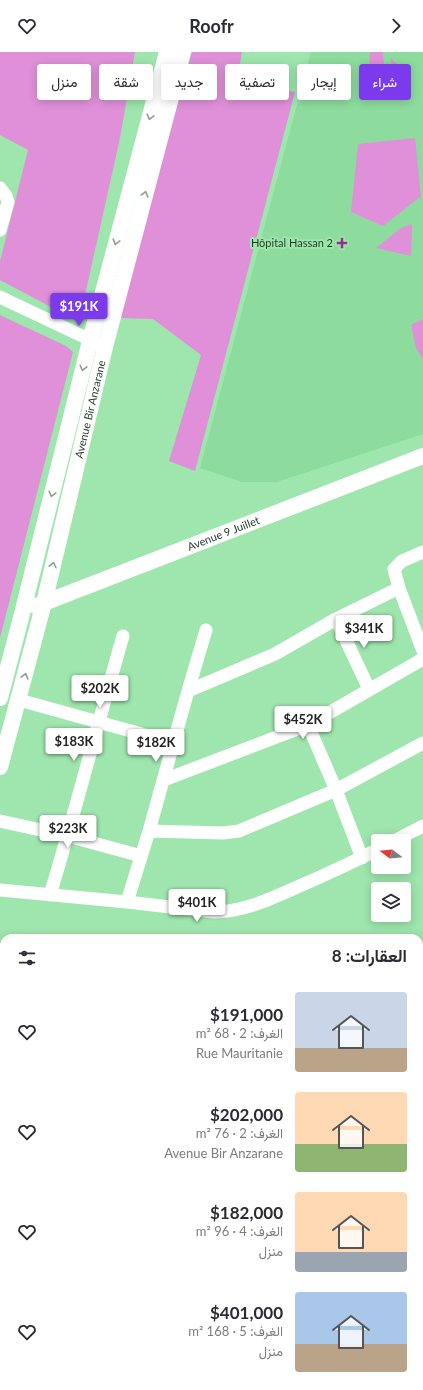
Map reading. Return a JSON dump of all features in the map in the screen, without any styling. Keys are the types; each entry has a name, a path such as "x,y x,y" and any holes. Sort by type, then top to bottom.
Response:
{"street":[{"name":"Avenue Bir Anzarane","path":"0,698 24,610 90,341 167,52"},
{"name":"Avenue Bir Anzarane","path":"0,767 3,743 18,700 44,603 105,347 183,52"},
{"path":"0,188 6,196 8,202 0,230"},
{"path":"0,297 105,347"},
{"name":"Avenue 9 Juillet","path":"24,610 423,456"},
{"path":"423,552 402,561 395,567 399,588 420,635 423,651"},
{"path":"188,691 275,654 336,619 399,588"},
{"path":"336,619 369,689"},
{"path":"127,902 164,780 206,630"},
{"path":"50,895 68,836 98,722 123,636"},
{"path":"164,780 308,724 423,658"},
{"path":"18,700 174,743"},
{"path":"308,724 336,790 362,858"},
{"path":"149,831 223,833 239,831 336,790 423,743"},
{"path":"0,821 68,836 141,856"},
{"path":"408,834 423,826"},
{"path":"0,890 214,912 232,911 281,894 371,853"}],"shaded area":[{"path":"0,52 135,52 133,64 99,64 99,100 127,100 120,138 79,322 0,280 0,261 28,150 0,135"},
{"path":"192,52 242,52 240,64 225,64 225,100 289,100 289,91 295,92 195,471 169,461 201,355 153,319 119,318 179,100 217,100 217,64 189,64"},
{"name":"Hôpital Hassan 2","path":"311,52 423,52 423,434 277,482 242,482 200,468 298,100 351,100 351,64 308,64"},
{"path":"370,52 383,52 384,64 370,64"},
{"path":"391,58 397,64 391,64"},
{"path":"415,138 421,196 383,226 351,212 358,144"},
{"path":"411,224 411,256 376,248 401,228"},
{"path":"0,315 66,346 73,352 0,638"},
{"path":"423,319 423,359 416,348 411,325"}],"place":[{"name":"Hôpital Hassan 2","path":"342,243"}]}
